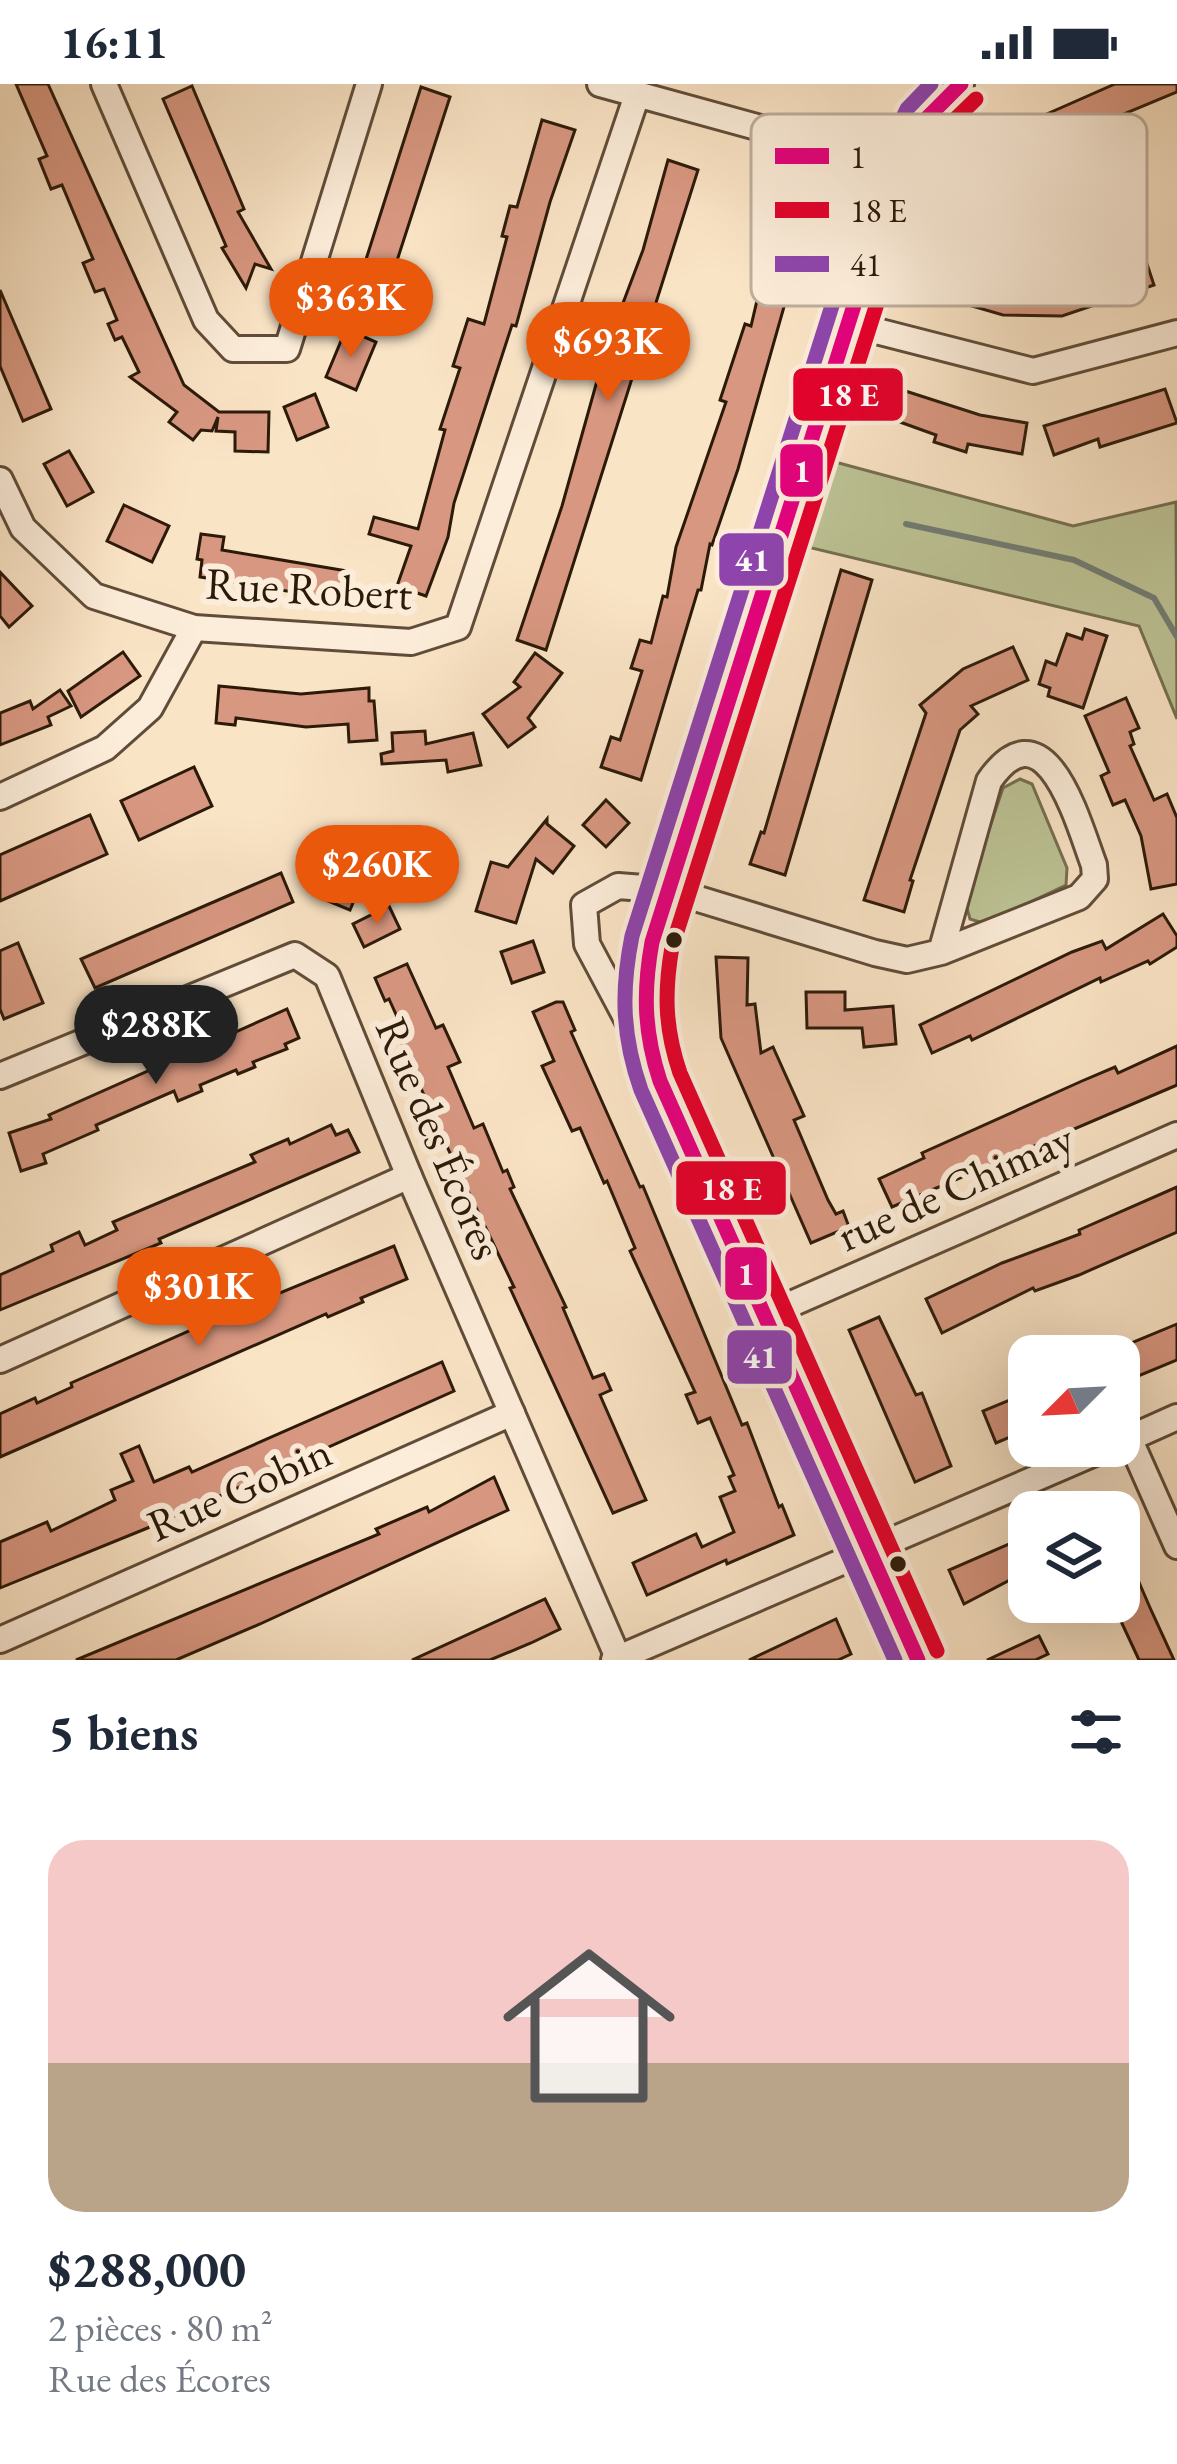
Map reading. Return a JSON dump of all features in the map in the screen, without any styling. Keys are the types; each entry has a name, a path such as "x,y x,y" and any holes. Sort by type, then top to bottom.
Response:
{"street":[{"path":"104,84 206,320 233,349 287,349 369,84"},
{"path":"600,84 751,125"},
{"path":"931,114 961,84"},
{"name":"Rue Robert","path":"0,481 22,528 94,596 194,628 411,642 458,627 637,94"},
{"path":"660,1081 644,1036 641,1000 652,942 855,306"},
{"path":"849,324 1033,370 1177,333"},
{"path":"0,797 105,748 149,708 194,628"},
{"path":"918,1660 660,1081 587,944 584,905 618,886 670,890 874,953 907,960 941,952 1079,897 1095,878 1057,770 1035,756 999,767 989,781 941,952"},
{"name":"Rue des Écores","path":"0,1076 295,955 327,976 617,1659"},
{"name":"rue de Chimay","path":"766,1315 1177,1136"},
{"path":"0,1360 409,1176"},
{"name":"Rue Gobin","path":"0,1640 512,1413"},
{"path":"1140,1433 1177,1417"},
{"path":"617,1659 1063,1467"},
{"path":"1134,1467 1177,1546"}],"green space":[{"path":"824,459 1073,526 1176,502 1177,719 1139,626 799,545"},
{"path":"1020,779 1032,784 1067,868 1066,885 983,923 970,919 965,901 1003,788"}],"building":[{"path":"16,84 48,84 184,385 219,412 269,412 268,452 235,451 235,432 216,431 218,417 212,431 201,430 193,440 169,422 177,412 130,377 139,372 122,337 115,340 108,324 117,320 104,289 95,292 83,263 93,259 62,185 51,189 39,159 47,156"},
{"path":"1115,84 1177,84 1177,92 1124,114 1047,114"},
{"path":"192,86 244,209 238,212 271,269 255,264 246,288 222,248 226,246 163,99"},
{"path":"421,87 450,97 382,307 354,297"},
{"path":"542,120 575,130 426,596 397,586 411,546 369,534 374,517 418,529 445,430 440,429 460,368 453,366 468,319 484,324 507,237 502,236 510,206 517,207"},
{"path":"668,160 698,170 546,650 517,640 597,381 603,383 614,327 643,250"},
{"path":"0,290 51,409 23,421 0,366"},
{"path":"756,306 784,306 641,780 601,767 611,737 620,740 642,671 631,668 640,640 651,643 663,596 667,597 676,547 726,402 720,400 745,324 751,326"},
{"path":"972,306 1092,306 1062,316 1003,315"},
{"path":"346,329 376,342 356,390 326,377"},
{"path":"896,388 980,415 1027,423 1022,454 968,444 966,452 934,442 936,435 886,417"},
{"path":"1165,389 1177,423 1100,447 1098,439 1054,455 1044,426"},
{"path":"315,394 328,427 297,440 284,407"},
{"path":"69,451 93,492 67,506 44,464"},
{"path":"124,505 169,526 152,562 107,541"},
{"path":"201,534 224,537 222,550 347,571 343,600 200,577"},
{"path":"841,570 872,580 785,875 750,864 764,833"},
{"path":"0,572 32,606 9,627 0,616"},
{"path":"1085,629 1107,636 1083,708 1048,696 1050,688 1039,684 1046,661 1056,665 1067,634 1082,639"},
{"path":"1013,647 1028,680 971,706 978,714 960,730 910,880 904,912 864,900 926,713 920,705 963,669"},
{"path":"123,652 140,676 81,717 68,691"},
{"path":"535,653 562,673 528,718 535,727 508,747 483,714 520,687 514,682"},
{"path":"219,686 301,694 369,688 377,740 349,742 348,724 306,727 236,718 235,725 216,723"},
{"path":"60,690 71,706 48,717 51,725 0,745 0,713 30,701 33,709"},
{"path":"1126,698 1139,728 1130,732 1134,744 1130,746 1154,800 1167,794 1177,818 1177,884 1151,889 1141,836 1125,800 1113,805 1101,776 1109,772 1085,716"},
{"path":"425,731 426,744 473,733 481,765 448,772 446,760 382,764 381,754 393,751 392,733"},
{"path":"194,767 212,806 139,840 121,801"},
{"path":"606,800 629,823 606,847 583,825"},
{"path":"90,815 107,854 0,901 0,855"},
{"path":"547,819 574,846 553,873 536,859 516,923 476,911 491,862 508,867"},
{"path":"335,870 362,881 350,910 323,899"},
{"path":"281,873 293,902 95,988 81,959"},
{"path":"389,906 400,929 364,947 353,924"},
{"path":"1163,914 1177,936 1177,947 1150,964 1101,982 1100,978 972,1040 970,1036 932,1053 920,1025 1072,952 1102,941 1106,949"},
{"path":"533,941 544,972 512,983 501,952"},
{"path":"18,943 43,1003 4,1019 0,951"},
{"path":"716,957 748,958 747,1005 755,1004 761,1053 773,1047 804,1116 794,1120 828,1200 836,1214 843,1211 849,1227 811,1243 721,1038"},
{"path":"407,964 436,1028 443,1025 460,1062 448,1067 474,1128 483,1124 503,1172 507,1170 514,1187 510,1189 566,1307 593,1378 604,1374 611,1390 600,1395 646,1500 613,1513 439,1130 402,1044 408,1041 375,978"},
{"path":"806,992 845,992 845,1010 893,1006 896,1044 864,1047 862,1028 807,1028"},
{"path":"563,1002 575,1030 571,1032 794,1535 647,1595 633,1563 696,1534 702,1547 734,1532 720,1497 735,1491 729,1477 734,1475 710,1418 698,1423 686,1395 695,1392 630,1251 635,1248 607,1181 604,1183 580,1128 572,1131 542,1066 554,1061 533,1012"},
{"path":"287,1009 299,1038 285,1044 287,1049 253,1062 255,1067 200,1085 202,1091 178,1101 174,1091 96,1125 98,1130 43,1154 46,1163 21,1171 9,1133 51,1119 49,1115"},
{"path":"1177,1046 1177,1085 892,1207 879,1179 924,1158 922,1153 1115,1067 1118,1073"},
{"path":"331,1125 336,1135 348,1130 359,1152 0,1310 0,1275 53,1251 51,1245 79,1232 85,1245 117,1230 113,1222 255,1162 251,1155"},
{"path":"1177,1187 1177,1232 1079,1275 1033,1288 942,1333 926,1299"},
{"path":"394,1246 407,1279 0,1457 0,1414 35,1398 37,1403 72,1387 71,1383 214,1320"},
{"path":"879,1317 916,1395 922,1393 951,1466 915,1482 849,1330"},
{"path":"1177,1324 1177,1360 1140,1375 1140,1339"},
{"path":"442,1362 454,1391 150,1527 0,1588 0,1542 47,1522 51,1531 115,1500 111,1490 133,1481 121,1454 139,1446 154,1482 189,1467 192,1472"},
{"path":"1008,1401 1008,1438 996,1443 983,1411"},
{"path":"494,1477 508,1510 260,1624 176,1660 76,1660 379,1534 376,1529 427,1507 429,1512"},
{"path":"1008,1544 1008,1581 964,1604 949,1570"},
{"path":"1140,1584 1174,1660 1139,1660 1122,1623 1140,1623"},
{"path":"545,1599 560,1629 531,1643 490,1660 412,1660"},
{"path":"836,1619 851,1654 838,1660 749,1660"},
{"path":"1039,1636 1048,1654 1035,1660 987,1660"}],"waterway":[{"path":"906,524 1074,560 1154,598 1177,637"}],"transit line":[{"name":"41","path":"905,114 931,84"},
{"name":"1","path":"931,114 961,84"},
{"path":"961,114 976,99"},
{"name":"41","path":"832,306 632,936 625,995 630,1051 641,1090 895,1660"},
{"name":"1","path":"854,306 652,942 646,995 660,1081 918,1660"},
{"path":"876,306 672,947 667,995 671,1041 680,1073 937,1651"}]}
